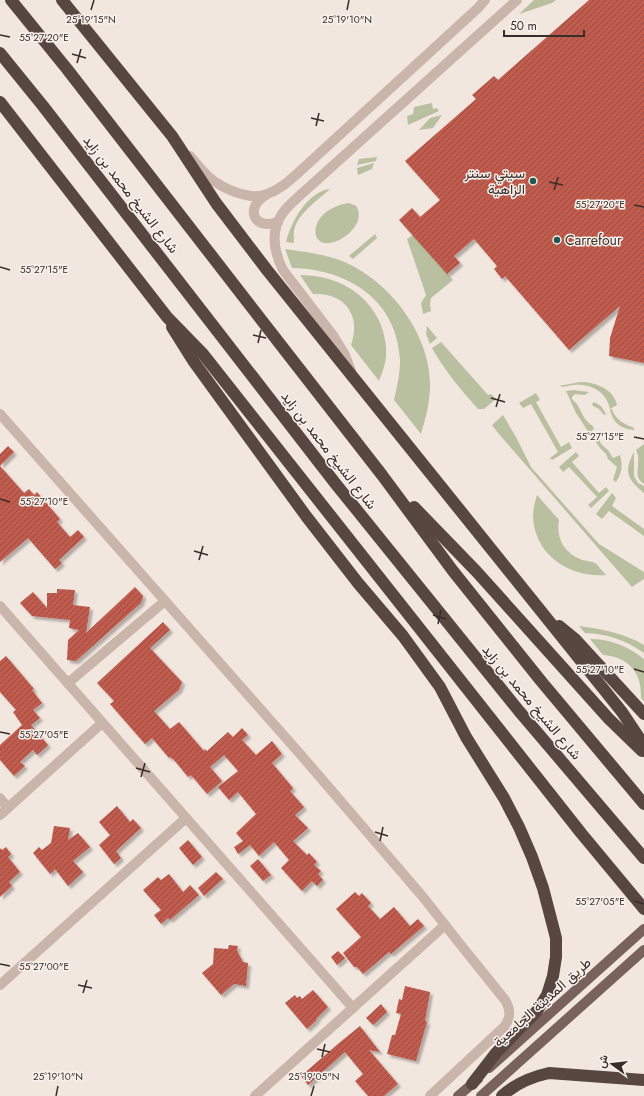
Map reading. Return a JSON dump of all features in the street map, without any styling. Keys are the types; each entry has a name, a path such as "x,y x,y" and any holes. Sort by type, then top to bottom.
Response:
{"highway":[{"name":"شارع الشيخ محمد بن زايد","path":"11,0 67,69 382,475 453,571 541,681 644,804"},
{"path":"64,1 172,136 225,215 266,270 622,712 644,745"},
{"name":"شارع الشيخ محمد بن زايد","path":"0,53 43,106 335,483 519,711 644,858"},
{"path":"0,102 167,317 203,354 581,833 644,909"},
{"path":"0,109 17,124"},
{"path":"167,317 191,357 306,516 358,583 403,636 440,687 466,737 504,798 532,857 543,888 556,938 556,957 553,976 547,994 537,1011 496,1053 472,1084"},
{"path":"382,475 476,571 604,714 644,753"},
{"path":"549,621 559,626 576,640 644,714"},
{"path":"502,1096 521,1082 535,1076 550,1073 644,1080"}],"main road":[{"name":"طريق المدينة الجامعية","path":"458,1096 644,929"},
{"name":"طريق المدينة الجامعية","path":"482,1095 644,950"}],"street":[{"path":"354,378 339,344 283,270 277,259 274,247 278,222 283,213 297,198 517,0"},
{"path":"278,222 266,225 257,221 253,212 256,202 288,182 480,3"},
{"path":"172,136 211,178 223,187 236,193 266,195"},
{"path":"0,414 423,897 505,1000 510,1010 504,1027 430,1096"},
{"path":"68,683 165,601"},
{"path":"0,606 353,1008"},
{"path":"0,815 102,723"},
{"path":"0,798 8,808"},
{"path":"0,985 186,818"},
{"path":"255,1096 445,925"}],"green space":[{"path":"534,0 556,0 552,3 519,14"},
{"path":"432,103 433,109 437,108 439,111 408,125 407,116 413,114 414,107"},
{"path":"442,115 433,128 419,130 430,118"},
{"path":"377,157 376,161 357,165 359,159"},
{"path":"374,163 372,169 358,175 357,168"},
{"path":"330,189 310,206 297,221 294,229 294,243 286,242 288,234 301,209 314,196 322,191"},
{"path":"349,203 356,206 358,209 359,218 355,226 345,237 339,240 328,243 321,242 316,237 318,222 324,214 335,207"},
{"path":"375,234 377,238 353,259 349,256"},
{"path":"413,235 453,280 431,298 431,311 423,314 421,303 426,295 407,239"},
{"path":"285,249 328,257 342,261 360,270 378,283 408,316 419,336 426,357 430,378 426,417 421,434 394,400 400,365 397,339 390,320 379,305 366,292 350,282 332,274 292,268"},
{"path":"300,275 325,278 348,287 358,294 375,313 381,325 386,347 384,368 379,381 351,345 354,334 354,324 352,315 348,308 342,301 334,297 324,294 313,294"},
{"path":"427,326 437,338 430,344 426,334"},
{"path":"441,342 488,395 491,394 496,399 484,409 478,409 442,365 432,348"},
{"path":"580,382 592,383 608,391 615,399 617,405 610,409 602,393 592,387 580,385 559,386"},
{"path":"574,390 589,392 585,395 575,394 572,399 577,404 585,419 594,429 589,433 576,413 566,391"},
{"path":"536,393 540,400 536,402 561,447 569,442 572,448 552,460 550,458 558,452 531,404 523,408 519,403"},
{"path":"594,402 601,406 606,414 604,415 599,409 593,406 592,404"},
{"path":"612,409 613,413 618,419 634,428 634,430 621,427 615,422 611,415 610,410"},
{"path":"503,415 531,467 599,544 644,572 644,579 632,587 498,433 492,425"},
{"path":"595,436 613,458 620,455 621,469 620,475 616,482 613,480 617,467 608,459 606,454 600,448 593,438"},
{"path":"644,444 644,484 638,477 638,455 636,450"},
{"path":"576,452 579,456 572,462 599,493 606,487 609,491 591,508 588,505 597,497 569,467 563,472 559,467"},
{"path":"634,452 634,476 638,483 644,486 644,493 634,484 629,475 629,465"},
{"path":"612,493 616,498 612,506 644,529 644,536 609,511 602,519 596,514"},
{"path":"537,495 559,520 558,526 560,538 565,548 580,559 595,563 606,575 580,573 567,568 547,553 535,530 533,513"},
{"path":"579,626 604,630 629,637 644,645 644,653 616,638 585,633"},
{"path":"590,639 605,640 618,644 632,650 644,659 644,701 641,698 639,681 632,668 620,659 603,655"}],"building":[{"name":"سيتي سنتر الزاهية","path":"589,0 644,0 644,363 609,356 610,338 620,306 569,350 505,276 502,279 494,269 497,266 474,239 454,256 460,263 447,274 399,220 412,208 420,217 440,200 405,161 476,99 472,95 494,76 498,80"},
{"path":"8,446 14,452 0,466 0,454"},
{"path":"0,466 24,493 29,489 34,495 37,492 60,519 57,522 70,537 78,530 84,537 59,560 62,563 55,569 28,538 0,562"},
{"path":"135,587 143,596 141,603 76,661 67,660 68,640 79,630 69,628 70,620 32,616 20,603 33,592 47,608 47,593 57,593 57,589 75,590 73,605 90,607 86,633"},
{"path":"163,622 170,630 150,648 182,682 179,690 154,711 170,729 179,722 204,751 205,749 207,751 228,732 233,737 242,728 248,735 242,740 256,755 272,741 282,754 272,763 293,788 290,791 304,807 295,815 308,828 293,841 307,855 309,853 317,862 314,865 321,871 318,874 323,880 317,886 312,881 302,891 281,868 289,860 274,842 259,856 250,845 238,854 234,847 243,841 236,833 256,814 238,792 229,800 218,787 238,771 224,755 210,767 222,781 207,794 191,775 188,777 174,760 170,757 169,758 152,738 145,744 110,704 114,701 97,683"},
{"path":"6,656 34,689 32,690 42,703 33,710 40,718 31,725 48,745 37,755 33,750 20,762 25,766 14,776 0,760 0,745 22,725 13,712 16,710 0,692 0,661"},
{"path":"117,806 130,822 133,819 141,828 116,851 121,858 114,864 99,845 110,835 99,822"},
{"path":"54,826 70,828 68,840 78,833 90,847 73,861 83,872 68,886 55,869 50,874 33,853 39,847 42,850 51,843"},
{"path":"188,840 202,857 193,865 179,848"},
{"path":"6,847 11,854 8,857 20,872 9,882 12,886 0,897 0,848 2,850"},
{"path":"258,859 271,875 263,881 250,866"},
{"path":"216,872 223,879 204,896 198,888"},
{"path":"169,874 183,892 190,885 199,895 170,920 168,918 161,924 154,915 161,910 143,890 158,877 161,880"},
{"path":"355,892 359,896 362,893 371,903 368,906 380,919 394,907 410,926 418,919 424,926 391,954 389,952 363,974 357,967 354,967 343,953 361,937 336,909"},
{"path":"229,945 238,946 237,951 243,962 248,963 246,986 234,984 221,995 202,973 213,964 214,948 228,949"},
{"path":"338,951 345,958 337,965 331,957"},
{"path":"405,986 430,992 425,1021 427,1022 416,1061 387,1054 392,1035 395,1035 401,1014 396,1013 399,999 402,1000"},
{"path":"313,990 328,1007 307,1029 285,1003 295,995 297,998 300,996 302,999"},
{"path":"381,1004 387,1012 373,1025 366,1018"},
{"path":"360,1026 380,1052 369,1050 398,1084 384,1096 368,1096 355,1081 363,1074 345,1052 308,1085 301,1076"}],"place":[{"name":"سيتي سنتر الزاهية","path":"533,181"},
{"name":"Carrefour","path":"557,240"}]}
